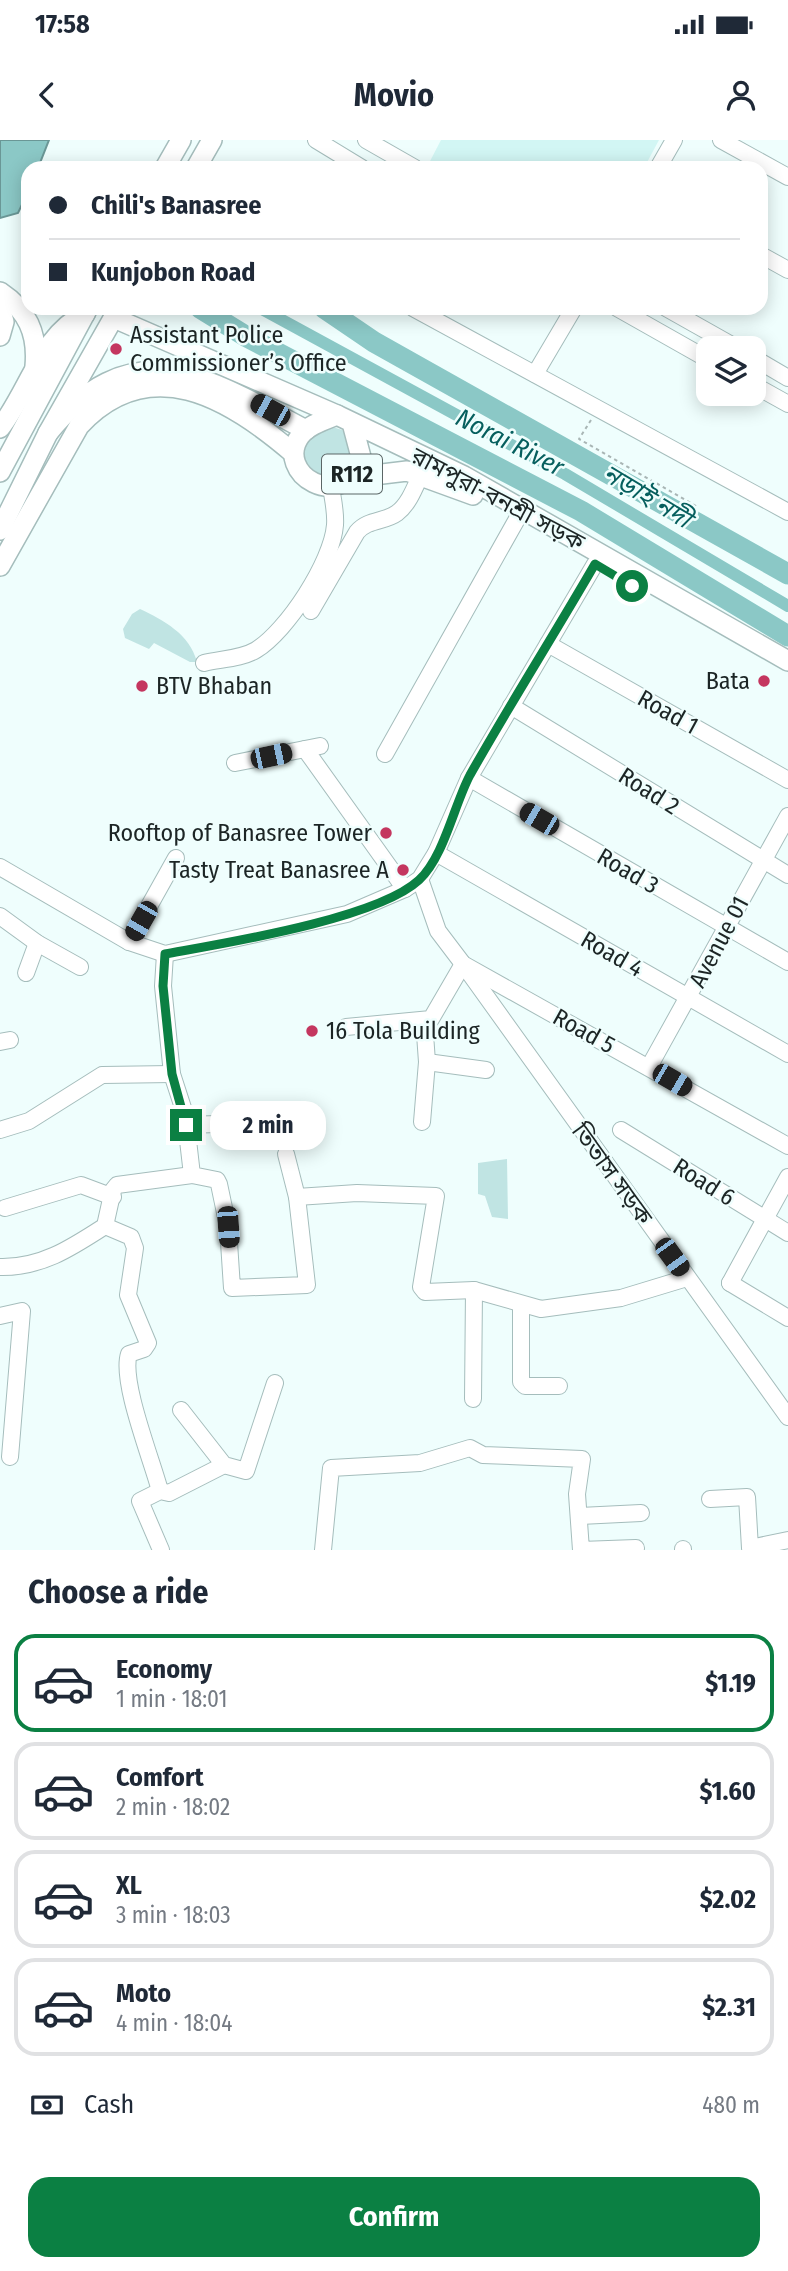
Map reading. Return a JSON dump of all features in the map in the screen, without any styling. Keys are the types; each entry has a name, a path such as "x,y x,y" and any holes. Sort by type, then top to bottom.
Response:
{"main road":[{"path":"169,161 181,140"},
{"path":"200,161 212,140"},
{"path":"0,292 13,300 21,311"},
{"path":"0,307 4,322 0,336"},
{"path":"24,315 36,341 33,377"},
{"path":"0,428 33,377 52,338 63,326 80,315"},
{"path":"0,472 84,315"},
{"path":"0,530 48,433 115,315"},
{"name":"রামপুরা-বনশ্রী সড়ক","path":"120,315 464,476 788,661"},
{"name":"R112","path":"48,433 62,415 90,391 107,381 149,371 201,379 254,401 306,430"},
{"path":"0,566 79,426 111,398 143,387 160,386 208,396 240,412 293,453"},
{"name":"R112","path":"345,419 361,457 349,478 331,488 319,486 304,477 293,453 306,430 345,419"},
{"name":"রামপুরা-বনশ্রী সড়ক","path":"349,478 391,471 421,474 458,487 788,675"}],"street":[{"path":"316,140 350,161"},
{"path":"663,161 674,140"},
{"path":"722,140 759,161"},
{"path":"362,161 370,142 400,161"},
{"path":"768,166 788,177"},
{"path":"768,259 788,270"},
{"path":"426,315 788,512"},
{"path":"536,374 570,315"},
{"path":"629,315 696,353"},
{"path":"678,315 716,336"},
{"path":"766,365 788,377"},
{"path":"766,392 788,404"},
{"path":"311,611 357,531 362,525 396,514 411,496 421,474"},
{"path":"204,663 254,652 275,636 322,565 330,544 335,526 331,488"},
{"path":"386,754 517,519"},
{"path":"0,867 129,942 165,954 347,914 405,889 420,879 436,853 469,778 595,564"},
{"name":"Road 1","path":"548,644 788,780"},
{"name":"Road 2","path":"511,706 788,875"},
{"path":"235,763 312,747 405,889"},
{"name":"Road 3","path":"469,778 725,929 788,962"},
{"name":"Avenue 01","path":"649,1067 788,816"},
{"name":"Road 4","path":"436,853 788,1054"},
{"path":"129,942 176,858"},
{"name":"Road 5","path":"420,879 438,931 463,964 788,1146"},
{"path":"0,916 37,943 80,967"},
{"path":"26,973 37,943"},
{"path":"165,954 163,986 172,1074 186,1125 191,1175"},
{"path":"346,1027 431,1019 463,964"},
{"name":"তিতাস সড়ক","path":"463,964 788,1417"},
{"path":"422,1122 427,1062 424,1020"},
{"path":"427,1062 486,1070"},
{"path":"0,1130 29,1121 102,1075 172,1074"},
{"path":"186,1125 313,1121"},
{"name":"Road 6","path":"621,1130 788,1233"},
{"path":"0,1267 38,1264 73,1247 105,1226 117,1185 191,1175 217,1180 219,1184 228,1227 232,1288 307,1285 297,1197 286,1154"},
{"path":"704,1297 730,1283 788,1177"},
{"path":"5,1208 81,1185 113,1197"},
{"path":"297,1197 357,1193 436,1196 421,1287 425,1292 474,1290 541,1309 621,1298 687,1278"},
{"path":"105,1226 131,1237 135,1248 128,1295 148,1343 144,1349 129,1354 126,1364 129,1390 160,1491"},
{"path":"730,1283 788,1318"},
{"path":"473,1399 474,1290"},
{"path":"521,1304 521,1382 525,1386 559,1386"},
{"path":"0,1316 22,1311 10,1457"},
{"path":"181,1409 224,1465 246,1471 275,1383"},
{"path":"323,1550 331,1468 420,1463 470,1448 483,1455 582,1459 577,1494 581,1550 636,1548"},
{"path":"161,1550 140,1501 160,1491 169,1493 224,1465"},
{"path":"710,1499 747,1497 750,1548 788,1540"},
{"path":"580,1516 641,1513"}],"path":[{"path":"598,408 579,439 696,506"}],"shaded area":[{"path":"0,140 49,140 41,161 21,161 21,207 18,213 0,218"},
{"path":"441,140 659,140 648,161 430,161"},
{"path":"330,426 345,431 356,458 335,479 312,473 303,449 308,439"},
{"path":"140,609 166,623 182,636 197,662 190,662 154,643 149,649 125,638 123,629 132,614"},
{"path":"507,1159 508,1219 492,1217 485,1196 478,1194 478,1163"}],"waterway":[{"name":"Norai River","path":"211,315 247,337 581,511 788,636"},
{"name":"নড়াই নদী","path":"273,315 565,474 788,606"},
{"name":"Norai River","path":"334,315 374,342 788,574"}],"place":[{"name":"Assistant Police Commissioner’s Office","path":"116,349"},
{"name":"Bata","path":"764,681"},
{"name":"BTV Bhaban","path":"142,686"},
{"name":"Rooftop of Banasree Tower","path":"386,833"},
{"name":"Tasty Treat Banasree A","path":"403,870"},
{"name":"16 Tola Building","path":"312,1031"}],"route":[{"path":"186,1125 172,1074 163,986 165,954 347,914 405,889 420,879 436,853 469,778 595,564 632,586"}]}
